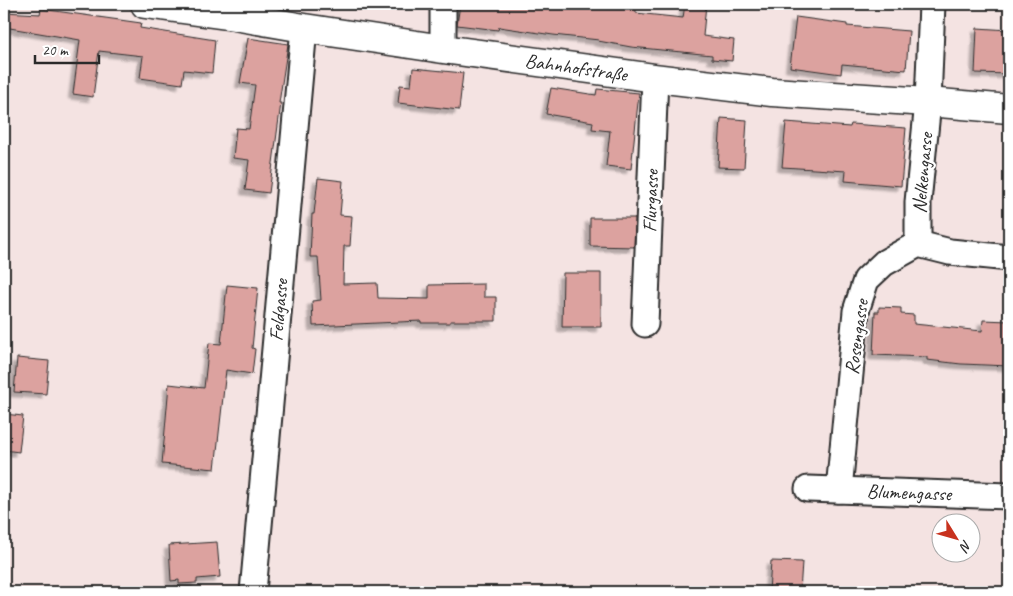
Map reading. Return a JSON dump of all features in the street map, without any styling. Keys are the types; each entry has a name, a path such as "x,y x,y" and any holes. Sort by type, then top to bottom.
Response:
{"street":[{"name":"Bahnhofstraße","path":"145,4 442,49 655,78 772,92 1009,109"},
{"path":"442,49 443,4"},
{"name":"Nelkengasse","path":"918,244 918,202 928,102 932,4"},
{"name":"Feldgasse","path":"253,592 304,28"},
{"name":"Flurgasse","path":"645,324 655,78"},
{"path":"918,244 950,252 1009,258"},
{"name":"Rosengasse","path":"839,490 856,311 863,288 866,280 884,262 918,244"},
{"name":"Blumengasse","path":"808,489 1009,496"}],"building":[{"path":"460,4 606,4 636,9 636,13 683,18 685,4 706,4 703,36 734,40 732,61 712,59 712,55 631,47 599,40 499,27 498,30 457,25"},
{"path":"41,9 141,23 140,28 215,40 212,73 184,70 182,84 140,78 143,56 99,51 93,97 73,94 80,40 4,27 4,12 40,14"},
{"path":"796,17 847,24 847,26 909,31 906,70 842,64 841,74 790,67"},
{"path":"977,28 1009,30 1009,74 975,73"},
{"path":"248,38 288,44 269,193 245,190 249,160 233,158 236,128 249,129 255,85 240,83"},
{"path":"413,68 463,73 459,110 398,103 400,85 411,86"},
{"path":"551,88 596,95 597,89 639,93 631,169 606,166 610,131 592,129 593,122 546,114"},
{"path":"721,118 747,120 744,168 718,167"},
{"path":"786,122 850,127 851,124 906,128 901,186 845,181 846,171 782,167"},
{"path":"318,178 343,181 340,215 352,216 350,246 344,246 343,284 377,283 378,298 429,299 429,285 484,284 484,297 496,297 496,321 421,323 421,321 313,326 312,301 321,300 318,257 310,257 312,214 314,214"},
{"path":"590,218 635,218 634,247 590,246"},
{"path":"563,273 601,273 601,327 562,327"},
{"path":"227,285 258,288 252,348 255,349 252,374 226,370 215,469 162,464 169,384 204,388 209,343 221,344"},
{"path":"879,307 901,308 901,314 914,315 914,324 982,331 983,320 1009,321 1009,366 961,364 927,360 927,357 873,355 875,312 879,312"},
{"path":"17,358 49,361 46,394 14,392"},
{"path":"4,414 23,416 19,452 4,450"},
{"path":"217,542 220,577 197,579 197,583 179,584 179,580 171,581 169,545"},
{"path":"771,561 802,562 800,592 769,592"}]}
